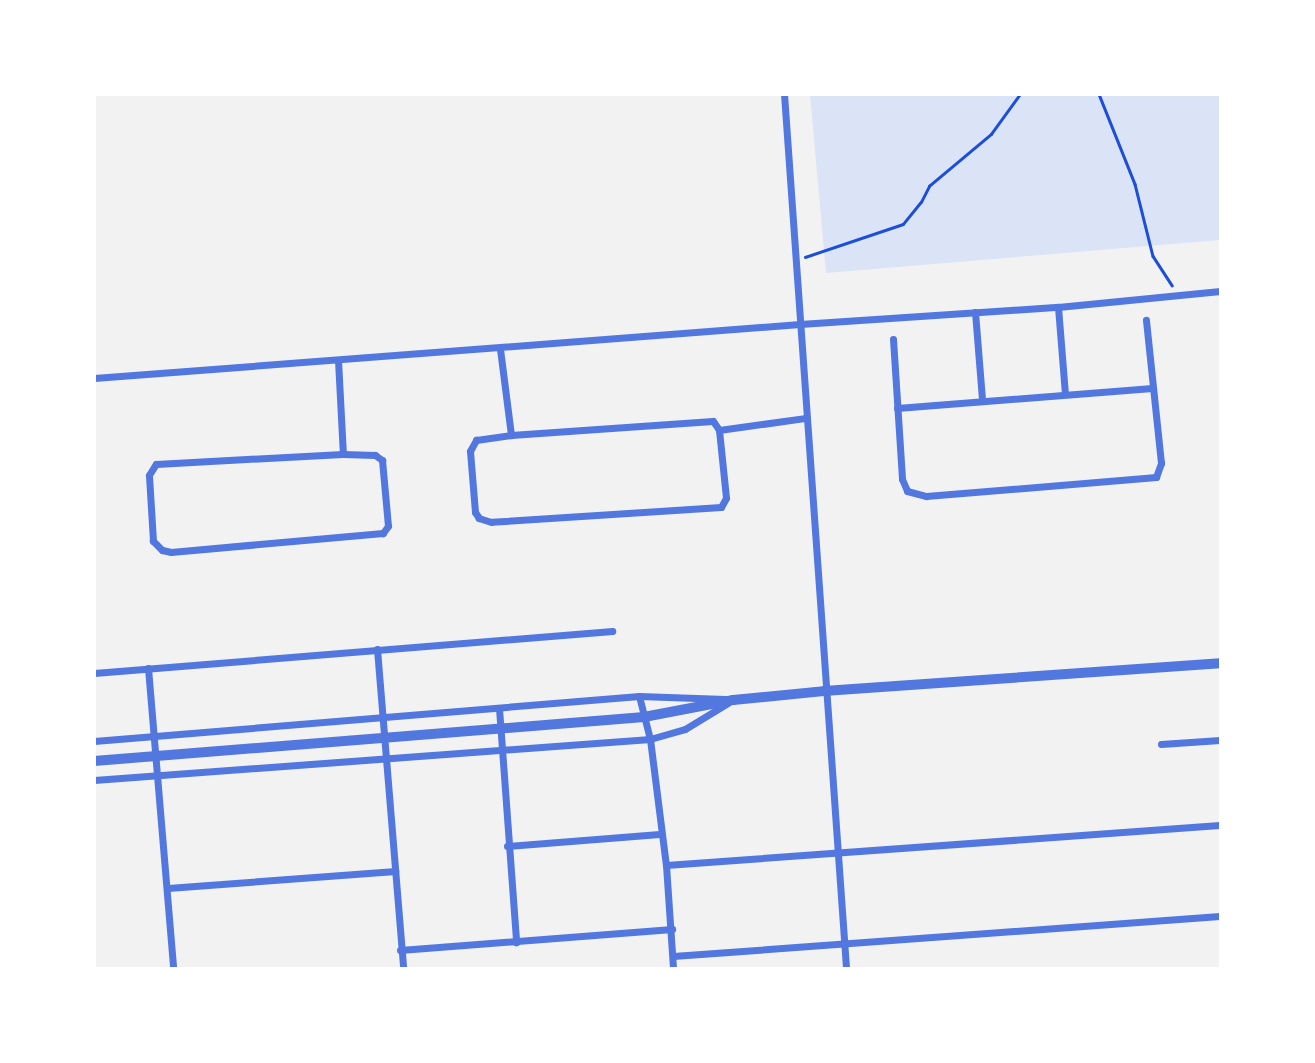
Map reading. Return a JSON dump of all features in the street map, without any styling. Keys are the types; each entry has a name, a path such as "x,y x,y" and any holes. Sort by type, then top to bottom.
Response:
{"street":[{"path":"784,94 824,691 846,968"},
{"path":"94,378 1058,307 1220,291"},
{"path":"1058,307 1065,394"},
{"path":"975,312 982,399"},
{"path":"892,339 905,486 916,495 926,496 1156,477 1161,463 1146,320"},
{"path":"500,349 511,435"},
{"path":"338,360 343,454"},
{"path":"897,408 982,399 1152,388"},
{"path":"719,430 806,418"},
{"path":"711,421 716,423 719,430 727,502 721,507 487,521 477,516 473,508 470,447 476,440 511,435 711,421"},
{"path":"343,454 375,455 382,460 388,526 383,533 171,552 162,550 153,541 149,475 156,464 343,454"},
{"path":"94,673 612,631"},
{"path":"377,649 403,968"},
{"path":"94,761 644,717 733,700 824,691 1220,663"},
{"path":"148,668 173,968"},
{"path":"94,741 639,696 733,700"},
{"path":"639,696 650,739 666,865 673,968"},
{"path":"94,780 650,739 685,729 733,700"},
{"path":"499,708 516,942"},
{"path":"1161,744 1220,740"},
{"path":"666,865 1220,825"},
{"path":"507,846 660,834"},
{"path":"168,888 396,871"},
{"path":"673,956 1220,916"},
{"path":"400,950 672,929"}],"path":[{"path":"796,261 903,223 921,202 929,186 991,134 1020,94"},
{"path":"1099,94 1135,184 1153,256 1178,294"}],"shaded area":[{"path":"810,95 1220,95 1220,240 826,273"}]}
